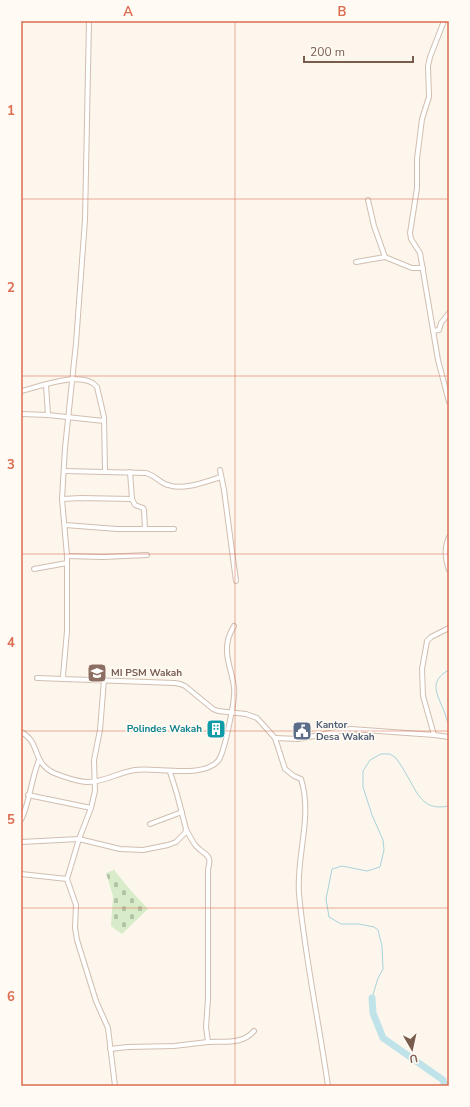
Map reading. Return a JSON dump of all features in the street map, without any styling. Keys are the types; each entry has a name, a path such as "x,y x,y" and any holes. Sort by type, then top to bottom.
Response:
{"street":[{"path":"64,679 67,631 67,556 62,499 65,448 73,378 85,220 89,21"},
{"path":"444,21 428,66 429,97 422,119 417,159 417,188 410,232 411,238 420,253 433,331 443,382 449,402"},
{"path":"368,200 374,226 385,257"},
{"path":"356,262 385,257 412,268 423,268"},
{"path":"433,331 438,330 441,322 449,313"},
{"path":"21,391 73,378 94,383 97,387 104,421 105,471"},
{"path":"46,385 48,415"},
{"path":"21,414 48,415 104,421"},
{"path":"220,470 225,496 236,581"},
{"path":"64,471 130,472 152,475 165,484 178,487 221,477"},
{"path":"130,472 132,499 135,505 143,508 144,510 145,529"},
{"path":"62,499 132,499"},
{"path":"65,525 117,529 174,529"},
{"path":"449,537 445,552 449,570"},
{"path":"67,556 103,557 147,555"},
{"path":"34,569 67,563"},
{"path":"38,760 45,768 64,777 81,782 94,782 134,770 147,769 170,772 204,769 217,761 222,751 234,702 234,688 227,650 228,639 234,626"},
{"path":"434,735 423,696 422,669 427,641 431,637 449,628"},
{"path":"37,678 180,684 185,686 213,709 231,713 246,714 257,718 275,738 285,769 301,779 303,785 306,808 303,847 299,872 299,892 328,1086"},
{"path":"104,680 100,730 94,760 95,791 91,808 79,839 67,878 76,905 75,928 77,940 96,1001 108,1028 115,1086"},
{"path":"275,738 298,739 351,729 448,737"},
{"path":"21,732 30,738 36,749 38,760 21,820"},
{"path":"170,772 186,829 196,845 207,855 210,860 208,869 208,999 206,1027 208,1042"},
{"path":"28,795 91,808"},
{"path":"150,824 182,812"},
{"path":"21,842 79,839 120,849 143,850 176,842 185,833 186,829"},
{"path":"21,874 67,878"},
{"path":"110,1049 174,1046 240,1040 246,1039 254,1031"}],"green space":[{"path":"114,870 148,909 122,934 111,926 113,896 106,873"}],"waterway":[{"path":"449,670 442,674 436,683 437,693 449,726"},
{"path":"372,998 378,978 383,969 382,946 378,930 374,927 359,924 341,924 329,917 326,899 332,869 342,866 367,871 380,867 384,850 383,840 372,815 363,787 363,771 370,760 381,754 390,754 396,758 416,792 424,801 434,806 449,806"},
{"path":"372,998 373,1013 383,1038 443,1080 445,1086"}],"place":[{"name":"MI PSM Wakah","path":"97,673"},
{"name":"Polindes Wakah","path":"216,729"},
{"name":"Kantor Desa Wakah","path":"302,731"}]}
